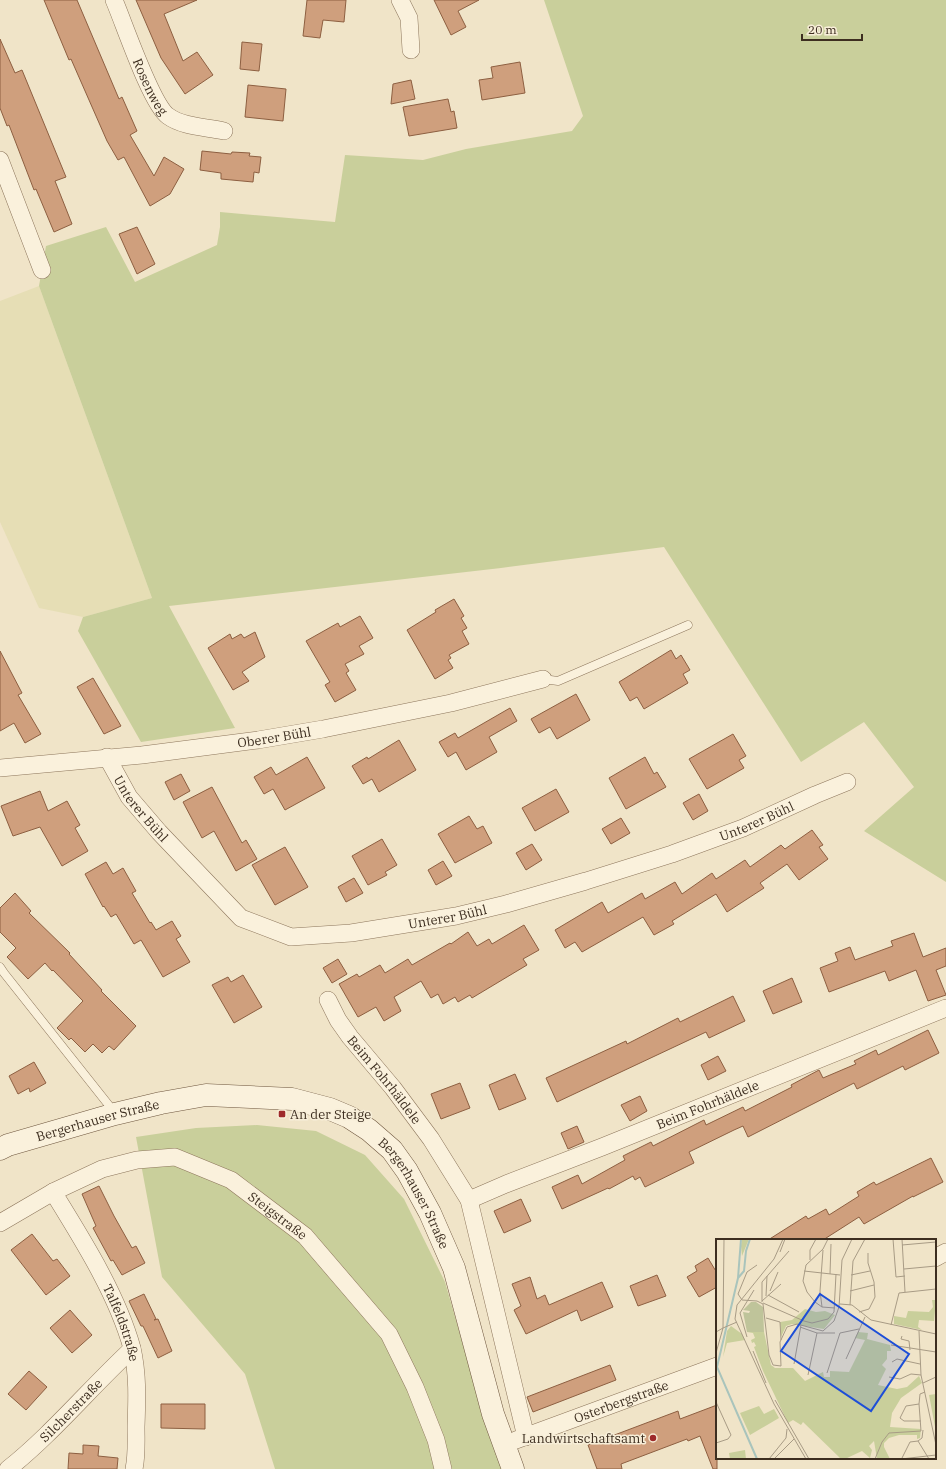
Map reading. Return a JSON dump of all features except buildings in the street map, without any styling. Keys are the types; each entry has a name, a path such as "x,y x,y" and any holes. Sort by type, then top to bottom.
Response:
{"main road":[{"name":"Bergerhauser Straße","path":"0,1149 15,1143 115,1114 161,1103 206,1095 292,1098 330,1109 349,1117 369,1130 392,1150 407,1171 430,1213 454,1268 493,1414 513,1469"}],"street":[{"name":"Rosenweg","path":"114,0 155,98 167,116 180,123 224,131"},
{"path":"400,0 409,18 410,50"},
{"path":"0,160 42,270"},
{"name":"Oberer Bühl","path":"0,768 258,740 451,703 543,679"},
{"name":"Unterer Bühl","path":"107,757 129,797 159,832 241,918 291,937 351,933 456,916 506,904 672,854 742,828 847,782"},
{"name":"Beim Fohrhäldele","path":"328,1000 338,1020 350,1037 393,1088 431,1139 469,1200 526,1437"},
{"name":"Beim Fohrhäldele","path":"469,1200 946,1008"},
{"name":"Steigstraße","path":"0,1224 52,1192 102,1169 137,1160 175,1157 231,1180 305,1236 389,1334 420,1400 436,1440 443,1469"},
{"name":"Talfeldstraße","path":"52,1192 72,1222 103,1278 121,1315 132,1349 137,1387 134,1469"},
{"path":"936,1257 946,1252"},
{"name":"Silcherstraße","path":"8,1469 33,1448 103,1375 132,1349"},
{"name":"Osterbergstraße","path":"503,1445 716,1366"}],"lane":[{"path":"543,679 558,681 688,625"},
{"path":"0,967 115,1114"}],"shaded area":[{"path":"39,286 152,598 83,617 39,608 0,522 0,301"}],"green space":[{"path":"544,0 946,0 946,882 864,831 914,787 864,722 801,762 664,547 501,568 169,606 235,728 141,742 78,631 83,617 152,598 39,286 46,246 106,227 135,282 217,245 220,227 220,212 335,222 345,155 423,160 466,149 572,131 583,116"},
{"path":"257,1125 316,1131 365,1155 404,1199 445,1282 489,1435 503,1469 275,1469 245,1374 162,1277 136,1137 196,1128"}],"place":[{"name":"An der Steige","path":"282,1114"},
{"name":"Landwirtschaftsamt","path":"653,1438"}]}
